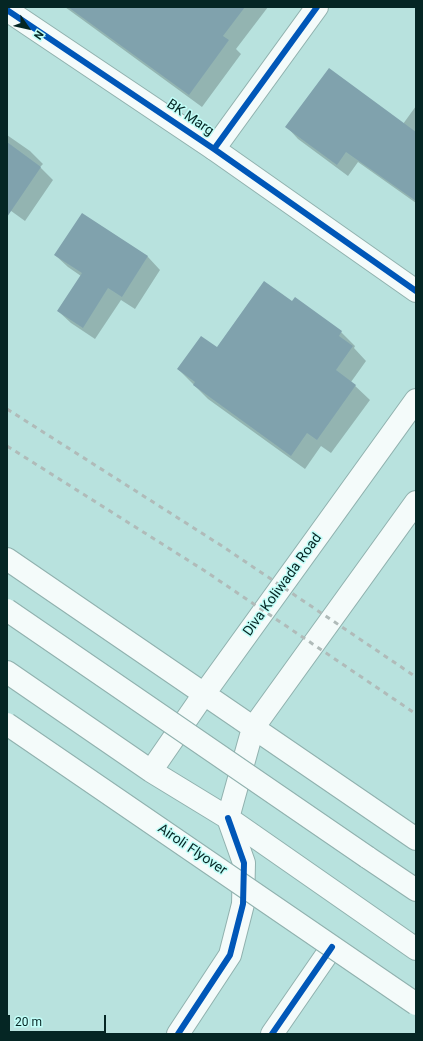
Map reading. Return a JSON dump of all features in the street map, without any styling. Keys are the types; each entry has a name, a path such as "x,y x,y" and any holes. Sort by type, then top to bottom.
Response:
{"main road":[{"path":"214,149 317,7"},
{"name":"BK Marg","path":"7,10 214,149 416,291"},
{"name":"Diva Koliwada Road","path":"152,771 204,694 416,400"},
{"path":"178,1034 230,954 243,904 244,863 228,818 253,728 416,502"},
{"path":"7,559 416,839"},
{"path":"7,610 416,890"},
{"path":"7,672 152,771 228,818 416,949"},
{"name":"Airoli Flyover","path":"7,724 416,1004"},
{"path":"272,1034 332,946"}],"building":[{"path":"68,7 245,7 223,36 229,40 189,95"},
{"path":"329,68 416,132 416,201 346,152 337,165 285,127"},
{"path":"7,142 41,167 7,217"},
{"path":"82,213 148,256 122,297 108,288 83,328 57,311 82,273 54,255"},
{"path":"264,281 292,301 295,297 342,331 339,336 353,346 336,370 356,385 317,440 307,433 291,456 193,385 195,382 177,369 201,336 217,347"}],"railway":[{"path":"7,409 222,546 416,677"},
{"path":"7,446 205,571 416,714"}],"cycle path":[{"path":"214,149 317,7"},
{"path":"7,10 214,149 416,291"},
{"path":"178,1034 230,955 243,904 244,863 228,818"},
{"path":"272,1034 332,947"}]}
